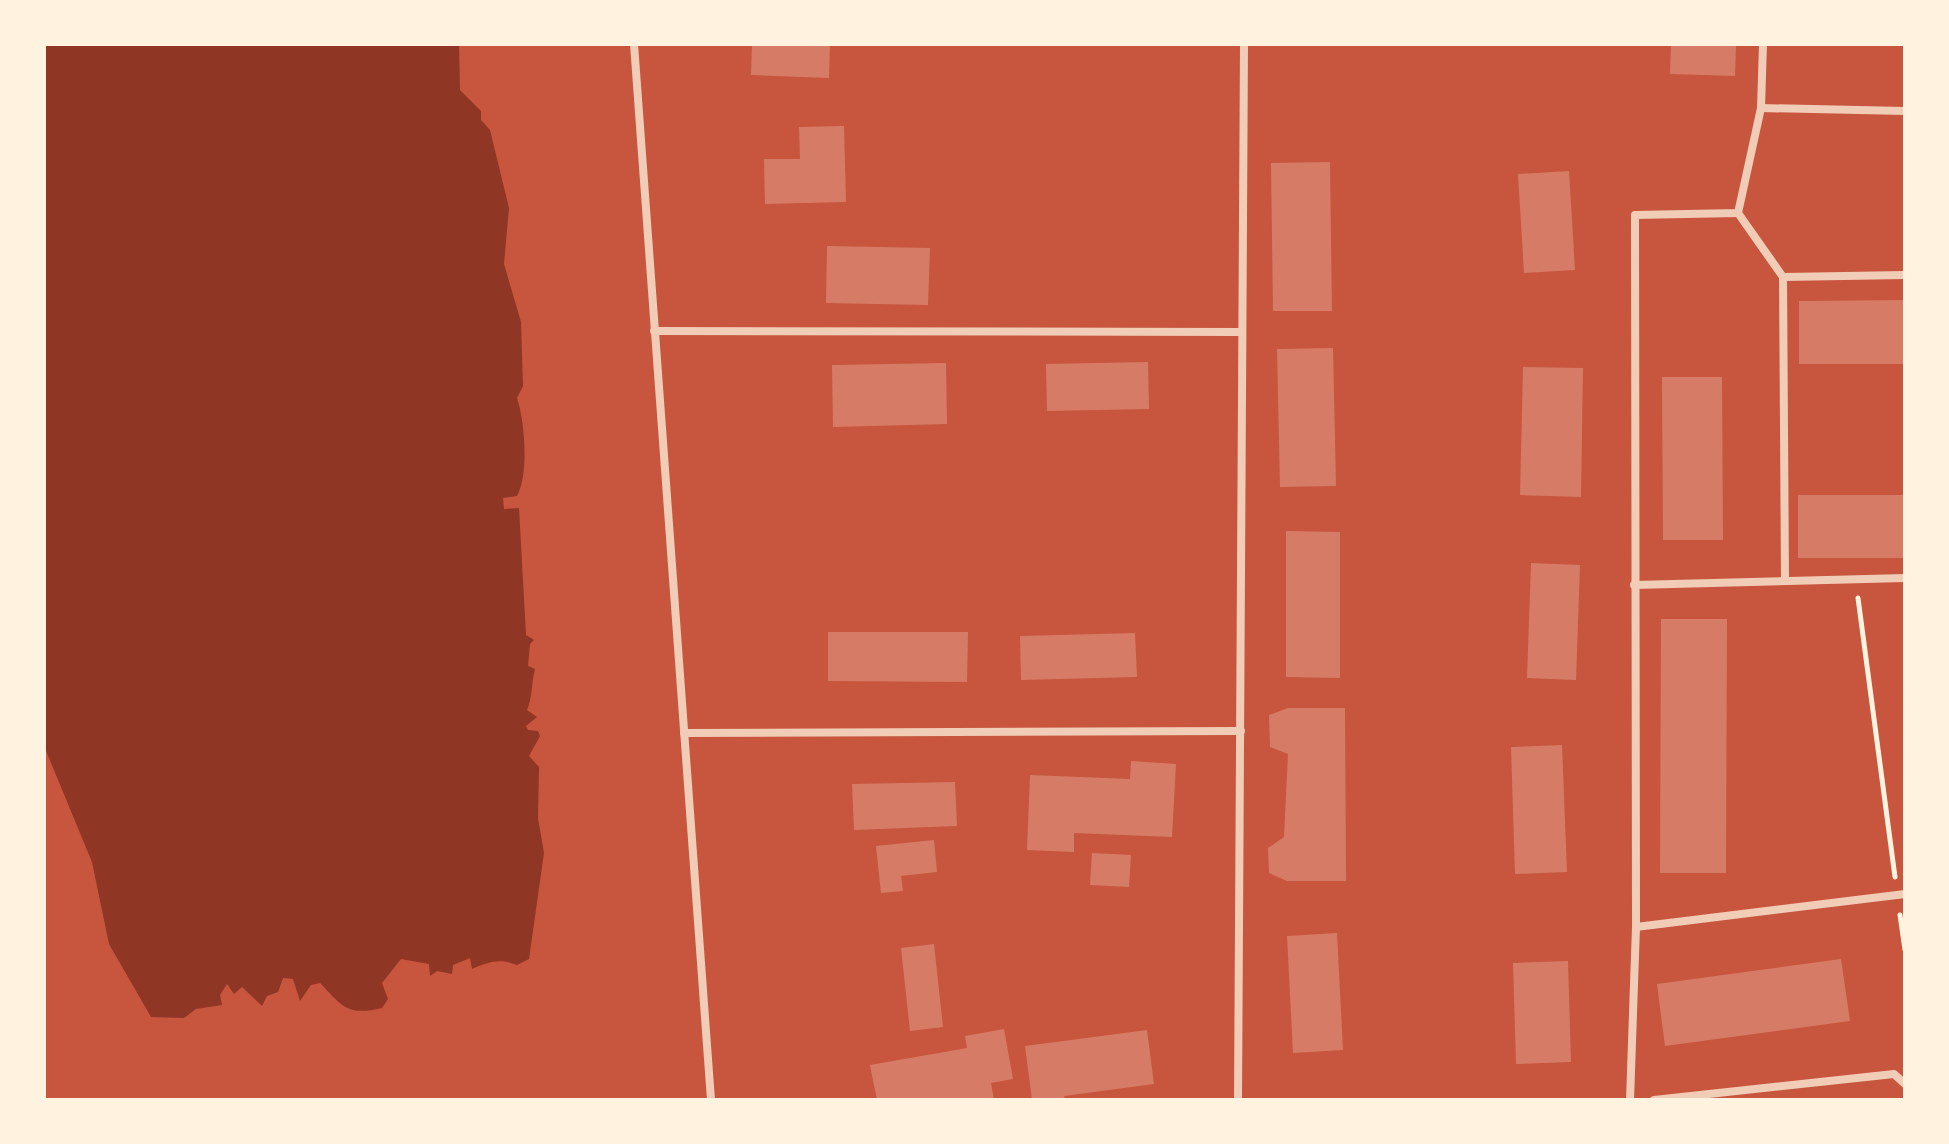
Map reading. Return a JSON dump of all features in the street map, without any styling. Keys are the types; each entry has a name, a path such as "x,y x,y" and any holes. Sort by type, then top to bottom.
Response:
{"street":[{"path":"634,44 711,1100"},
{"path":"1238,1100 1244,44"},
{"path":"1763,44 1761,108 1738,213 1783,277 1785,581"},
{"path":"1761,108 1905,111"},
{"path":"1630,1100 1636,927 1635,215 1738,213"},
{"path":"1783,277 1905,275"},
{"path":"654,331 1241,332"},
{"path":"1634,585 1905,578"},
{"path":"684,733 1241,731"},
{"path":"1636,927 1901,894"},
{"path":"1654,1100 1894,1074 1905,1084"}],"path":[{"path":"1855,580 1901,894 1905,950"}],"shaded area":[{"path":"44,44 459,44 460,90 481,111 481,120 490,130 509,208 504,264 521,322 523,386 517,398 524,434 523,475 517,496 503,498 504,509 519,508 526,635 534,640 530,644 528,666 535,669 527,710 537,717 526,726 528,730 538,731 540,736 529,756 539,767 538,818 544,853 529,959 517,965 494,962 472,969 470,958 453,965 452,974 437,971 430,976 429,964 401,959 382,983 388,999 382,1008 370,1010 346,1008 320,983 311,985 300,1001 293,979 283,978 278,992 267,996 262,1006 242,987 234,994 227,984 220,995 222,1005 196,1009 184,1018 151,1017 109,944 92,862 44,746"}],"building":[{"path":"752,44 830,44 829,78 751,75"},
{"path":"1671,44 1736,44 1735,76 1670,74"},
{"path":"844,126 846,202 765,204 764,159 800,159 799,127"},
{"path":"1330,162 1332,311 1273,311 1271,163"},
{"path":"1569,171 1575,270 1524,273 1518,174"},
{"path":"827,246 930,248 928,305 826,303"},
{"path":"1905,300 1905,364 1799,364 1799,301"},
{"path":"1333,348 1336,486 1280,487 1277,349"},
{"path":"1148,362 1149,409 1047,411 1046,364"},
{"path":"946,363 947,424 833,427 832,365"},
{"path":"1523,367 1583,368 1581,497 1520,495"},
{"path":"1662,377 1722,377 1723,540 1663,540"},
{"path":"1798,495 1905,495 1905,558 1798,558"},
{"path":"1286,531 1340,532 1340,678 1286,677"},
{"path":"1531,563 1580,565 1576,680 1527,678"},
{"path":"1661,619 1727,619 1726,873 1660,873"},
{"path":"828,632 968,632 967,682 828,681"},
{"path":"1135,633 1137,677 1021,680 1020,636"},
{"path":"1288,708 1345,708 1346,881 1287,881 1269,873 1268,848 1284,837 1288,754 1270,747 1269,715"},
{"path":"1562,745 1567,872 1515,874 1511,747"},
{"path":"1131,761 1176,764 1172,837 1074,833 1074,852 1027,850 1030,775 1130,779"},
{"path":"955,782 957,826 854,830 852,784"},
{"path":"934,840 937,872 901,876 903,891 881,893 876,846"},
{"path":"1092,853 1131,855 1129,887 1090,885"},
{"path":"1337,933 1343,1050 1293,1053 1287,936"},
{"path":"934,944 943,1027 910,1031 901,948"},
{"path":"1841,959 1850,1021 1665,1046 1657,984"},
{"path":"1568,961 1571,1062 1516,1064 1513,963"},
{"path":"1004,1029 1013,1079 991,1083 994,1100 877,1100 870,1065 967,1048 965,1036"},
{"path":"1147,1030 1154,1084 1064,1096 1065,1100 1032,1100 1025,1046"}]}
